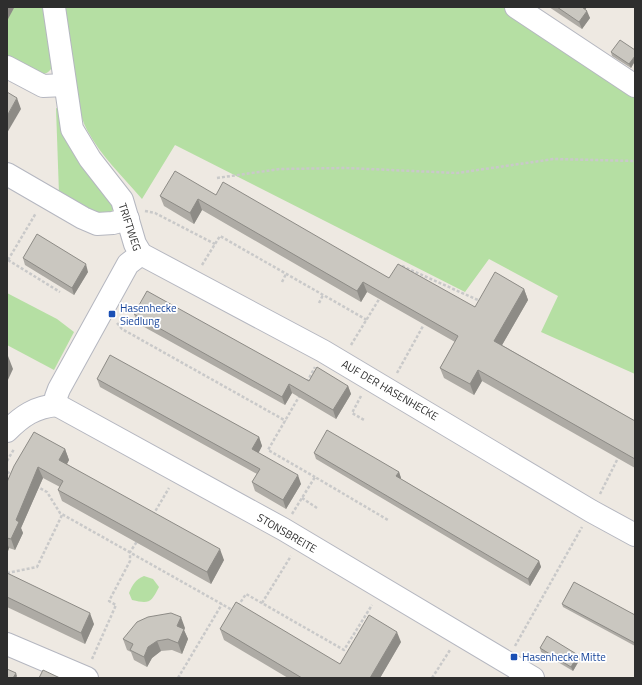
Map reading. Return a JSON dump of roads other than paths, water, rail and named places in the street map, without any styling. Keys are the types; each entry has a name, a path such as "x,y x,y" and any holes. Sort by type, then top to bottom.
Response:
{"street":[{"name":"TRIFTWEG","path":"54,7 64,85 72,129 90,159 135,215 135,244 141,254 128,264 98,315 59,389 56,397 57,406"},
{"path":"516,7 635,86"},
{"path":"7,67 43,86 64,85"},
{"path":"7,174 83,218 97,224 113,223 135,215"},
{"name":"AUF DER HASENHECKE","path":"141,254 332,356 591,511 635,535"},
{"path":"12,438 20,418 34,410 57,406"},
{"name":"STONSBREITE","path":"57,406 283,529 294,552 375,600 509,669 533,678"},
{"path":"7,644 85,677"}],"place":[{"name":"Hasenhecke Siedlung","path":"112,314"},
{"name":"Hasenhecke Mitte","path":"514,657"}]}
